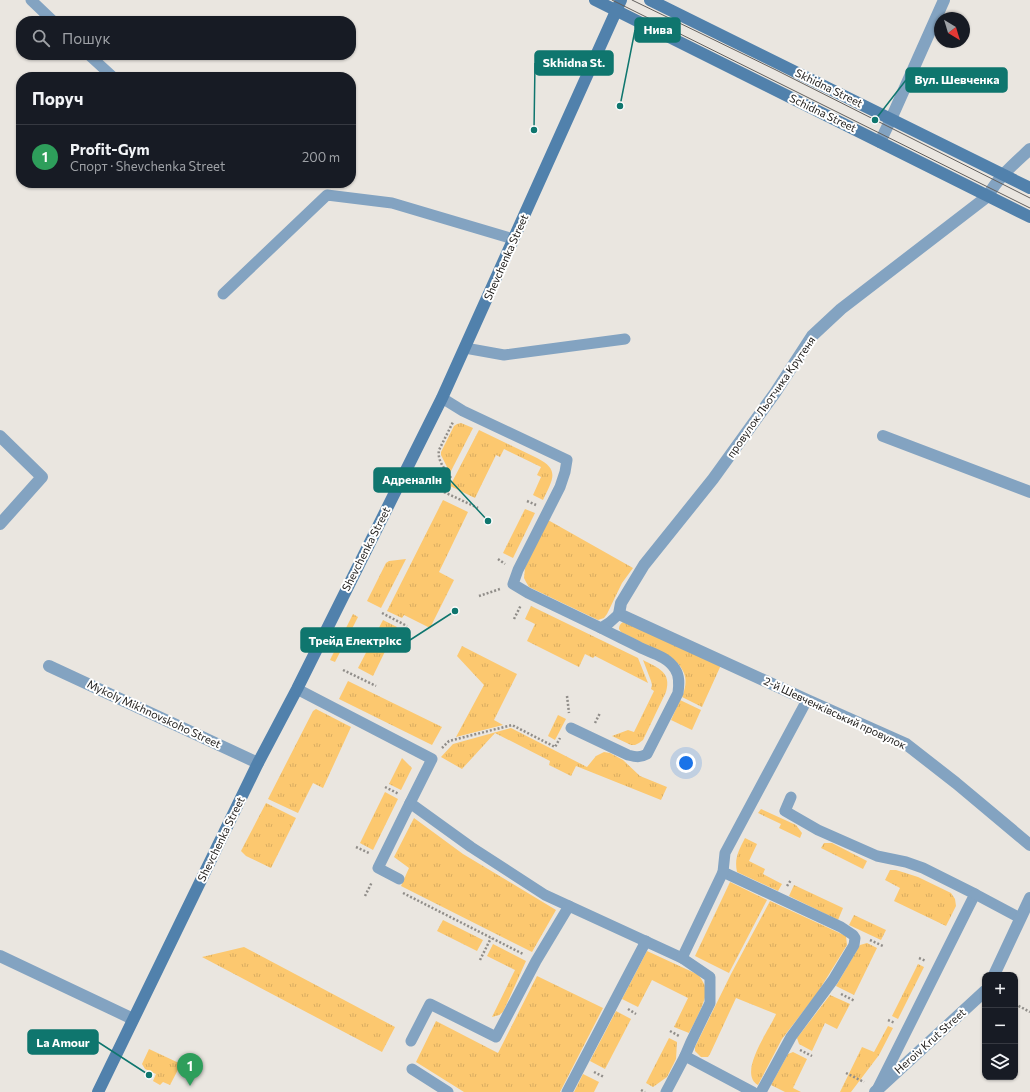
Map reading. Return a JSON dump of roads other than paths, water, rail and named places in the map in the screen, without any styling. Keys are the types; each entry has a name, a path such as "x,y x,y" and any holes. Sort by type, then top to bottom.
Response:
{"street":[{"path":"595,0 619,5"},
{"name":"Skhidna Street","path":"650,0 1030,188"},
{"path":"880,142 944,0"},
{"name":"Schidna Street","path":"619,5 880,142 1030,216"},
{"name":"Shevchenka Street","path":"98,1092 258,763 442,398 619,5"},
{"name":"провулок Льотчика Крутеня","path":"619,614 621,603 644,565 713,479 775,393 812,336 841,309 988,196 991,189 1003,175 1030,149"},
{"path":"0,436 42,477 0,524"},
{"path":"883,436 1030,492"},
{"name":"2-й Шевченківський провулок","path":"619,614 906,744 956,783 1030,845"},
{"name":"Mykoly Mikhnovskoho Street","path":"50,666 258,763"},
{"path":"995,972 1030,898"},
{"path":"0,956 133,1019"},
{"name":"Heroiv Krut Street","path":"876,1091 982,994"}],"lane":[{"path":"31,0 48,16"},
{"path":"95,60 108,72"},
{"path":"223,294 327,195 392,203 513,239"},
{"path":"465,348 504,355 624,339"},
{"path":"442,398 469,414 567,460 560,487 518,570 513,584 528,593 669,662 677,674 679,683 678,693 647,754 642,757 628,755 571,728"},
{"path":"601,628 609,624 619,614"},
{"path":"296,689 432,759 378,868 399,879"},
{"path":"682,958 723,872 725,853 807,700"},
{"path":"792,797 785,811 818,830 877,856 906,862 923,868 1020,918"},
{"path":"410,802 471,847 545,895 682,958 710,977 710,1003 666,1092"},
{"path":"723,872 853,934 854,938 854,945 833,980 791,1037 761,1092"},
{"path":"876,1091 976,894"},
{"path":"411,1041 430,1004 496,1037 536,961 569,906"},
{"path":"567,1092 646,941"},
{"path":"685,1056 753,1092"},
{"path":"412,1070 448,1092"}],"tram line":[{"path":"612,0 1030,208"},
{"path":"632,0 776,70 1030,198"}],"place":[{"name":"Нива","path":"620,106"},
{"name":"Вул. Шевченка","path":"875,120"},
{"name":"Skhidna St.","path":"534,130"},
{"name":"Адреналін","path":"488,521"},
{"name":"Трейд Електрікс","path":"455,611"},
{"name":"La Amour","path":"149,1075"},
{"name":"Profit-Gym","path":"190,1086"}]}
